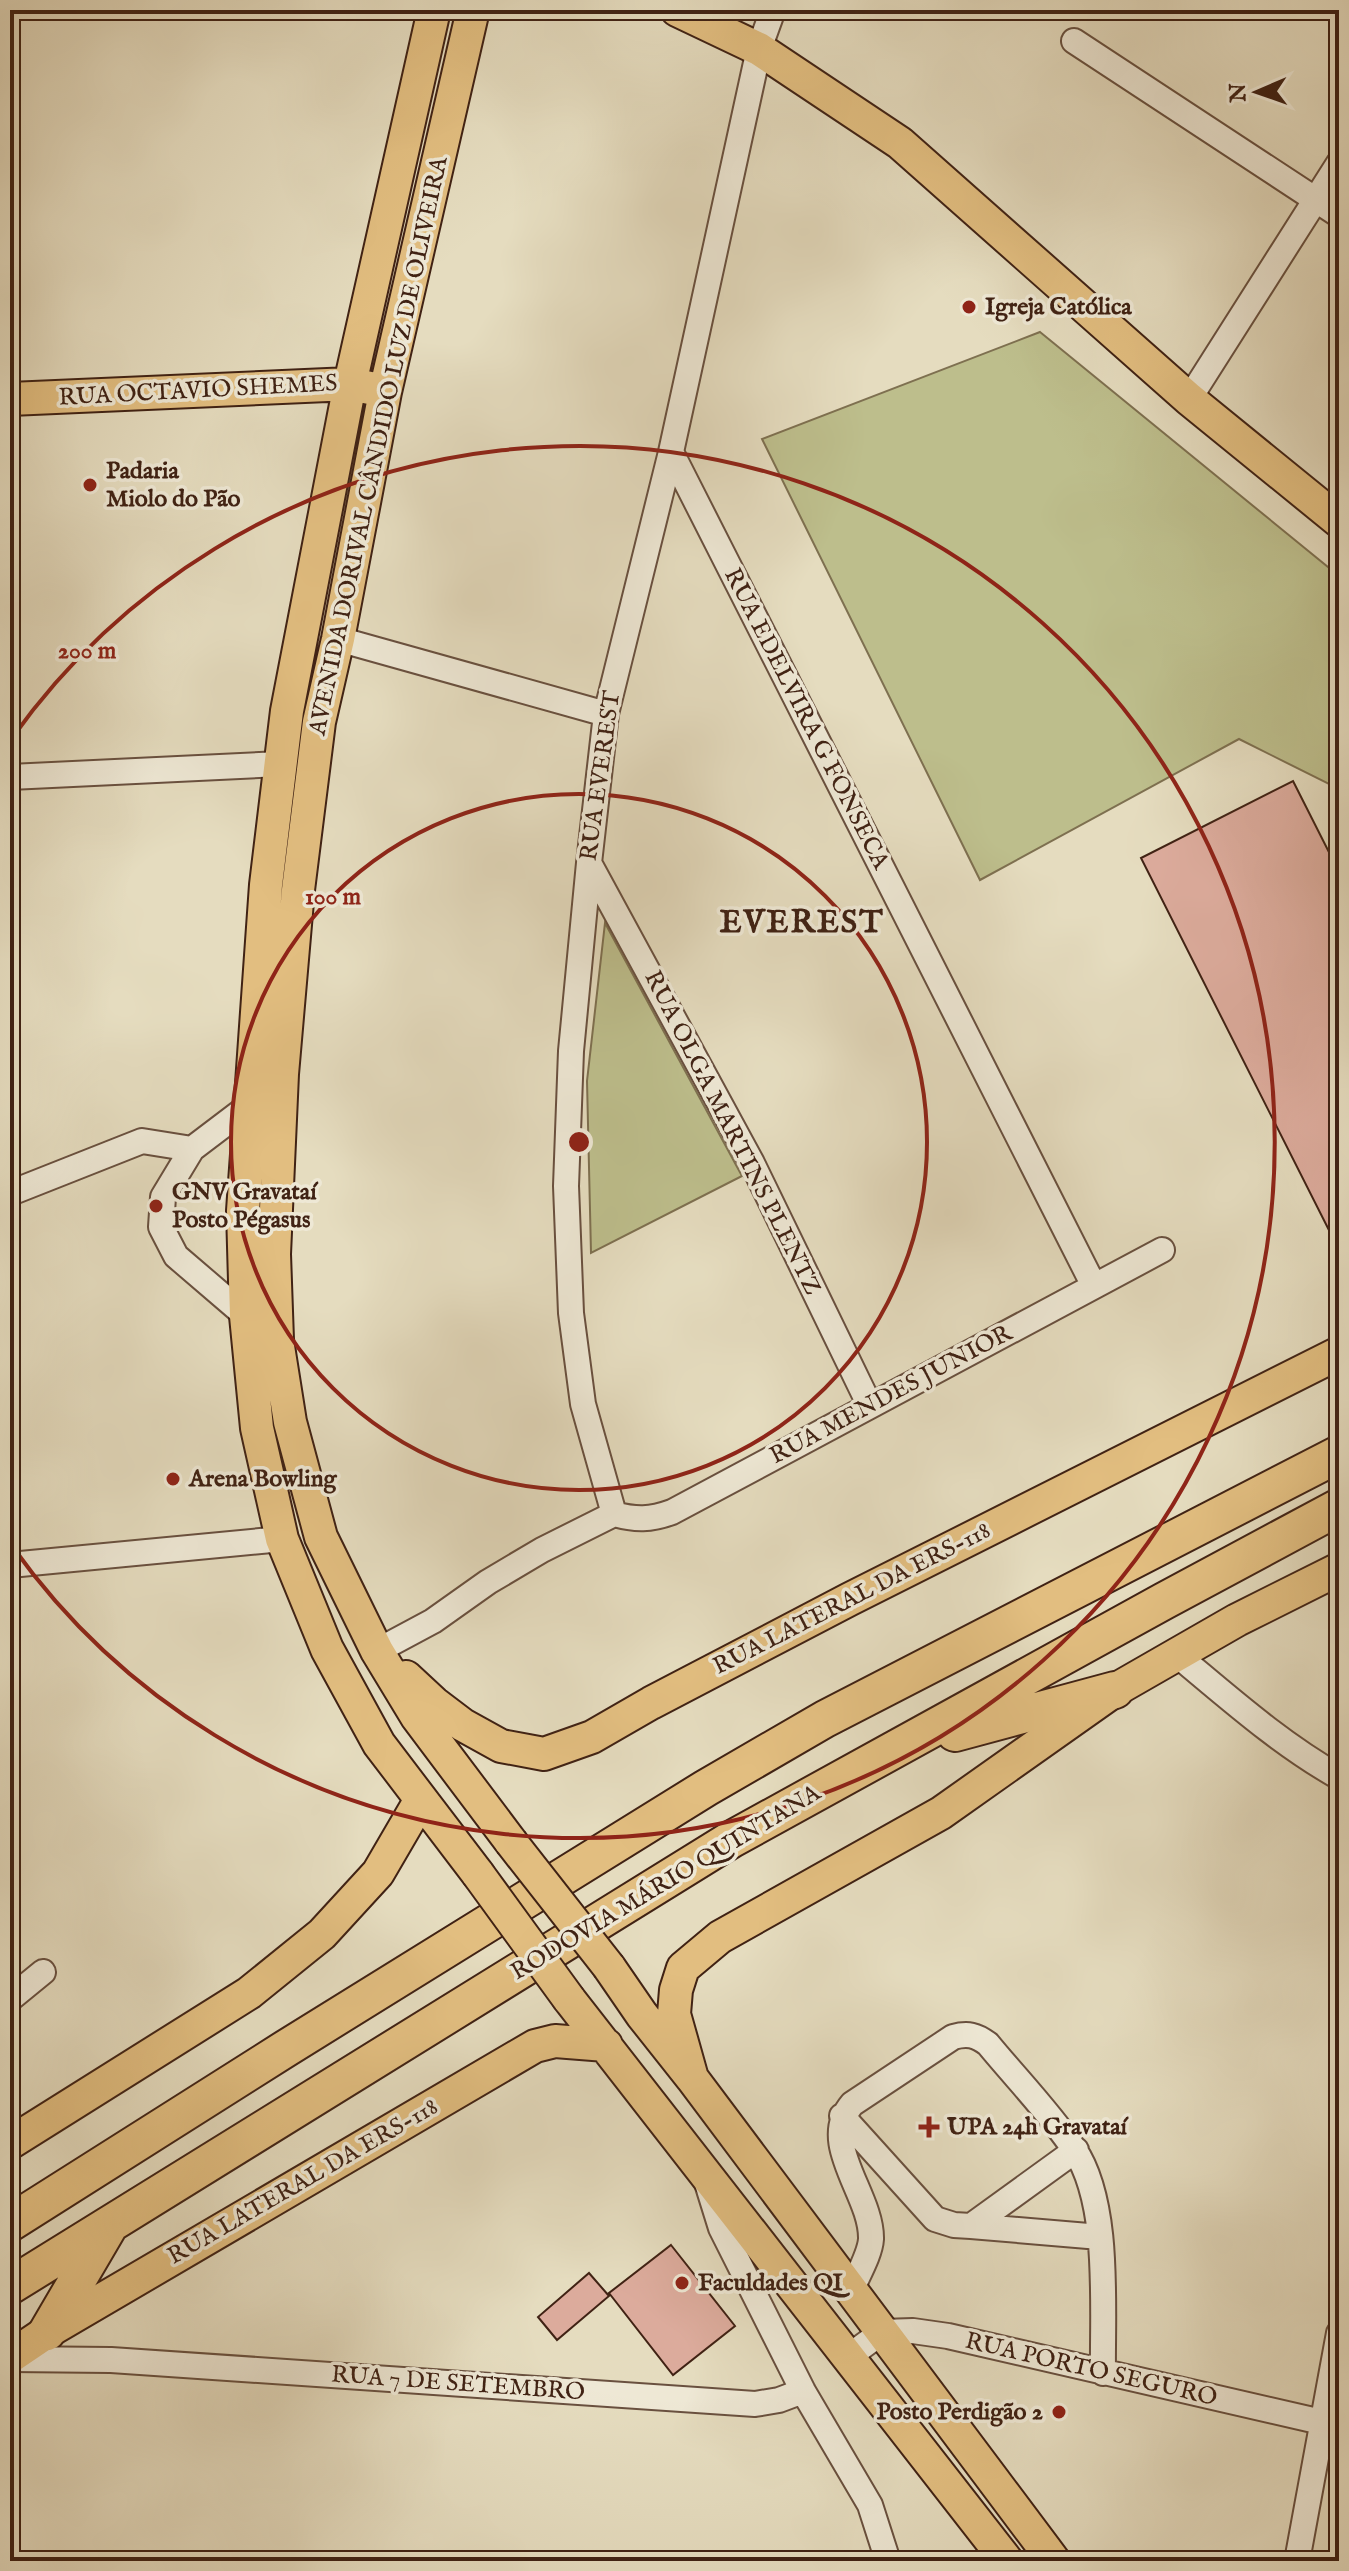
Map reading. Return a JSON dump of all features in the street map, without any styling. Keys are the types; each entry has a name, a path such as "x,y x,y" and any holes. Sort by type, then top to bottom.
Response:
{"highway":[{"path":"10,2223 706,1788 825,1719 1339,1454"},
{"name":"RODOVIA MÁRIO QUINTANA","path":"10,2286 732,1839 1339,1507"},
{"path":"903,1746 1115,1690"},
{"path":"47,2332 111,2223"}],"main road":[{"name":"AVENIDA DORIVAL CÂNDIDO LUZ DE OLIVEIRA","path":"434,10 350,384 287,711 280,764 266,885 243,1211 246,1316 257,1428 282,1539 327,1649 379,1744 569,1999 1007,2561"},
{"name":"AVENIDA DORIVAL CÂNDIDO LUZ DE OLIVEIRA","path":"473,10 385,392 319,722 298,890 282,1074 274,1254 277,1340 290,1422 321,1537 377,1651 417,1717 609,1967 1054,2561"},
{"path":"677,10 759,49 900,143 1189,399 1339,521"},
{"name":"RUA OCTAVIO SHEMES","path":"10,399 350,384 385,392"},
{"name":"RUA LATERAL DA ERS-118","path":"377,1651 463,1725 501,1746 544,1754 592,1737 850,1599 1339,1353"},
{"path":"692,2078 674,2014 676,1990 683,1968 720,1937 941,1813 1115,1690 1237,1620 1339,1569"},
{"path":"10,2143 249,1993 322,1934 378,1873 420,1801"},
{"name":"RUA LATERAL DA ERS-118","path":"10,2358 47,2332 535,2046 555,2041 606,2045"}],"street":[{"name":"RUA EVEREST","path":"614,1514 583,1404 571,1313 566,1202 571,1051 589,863 606,714 671,452 759,49 773,10"},
{"path":"1074,41 1339,215"},
{"path":"1189,399 1339,163"},
{"name":"RUA EDELVIRA G FONSECA","path":"671,452 1094,1286"},
{"path":"338,639 606,714"},
{"path":"10,777 280,764"},
{"name":"RUA OLGA MARTINS PLENTZ","path":"589,863 752,1163 870,1406"},
{"path":"246,1316 176,1256 161,1227 163,1197 192,1149 250,1105"},
{"path":"13,1192 142,1141 192,1149"},
{"name":"RUA MENDES JUNIOR","path":"614,1514 636,1520 672,1512 1162,1250"},
{"path":"377,1651 433,1621 488,1582 542,1550 614,1514"},
{"path":"10,1565 282,1539"},
{"path":"1176,1654 1265,1729 1339,1777"},
{"path":"10,1999 43,1972"},
{"path":"851,2291 871,2242 870,2224 841,2146 842,2116 852,2104 953,2037 964,2034 976,2036 988,2044 1076,2150 1093,2191 1100,2237 1103,2373"},
{"path":"842,2116 935,2219 954,2225 1100,2237"},
{"path":"971,2226 1076,2150"},
{"path":"704,2173 721,2228 803,2391 870,2505 888,2561"},
{"name":"RUA PORTO SEGURO","path":"882,2332 913,2331 948,2336 1331,2425"},
{"name":"RUA 7 DE SETEMBRO","path":"47,2332 111,2360"},
{"path":"848,2357 882,2332"},
{"path":"1297,2561 1331,2425 1339,2333"},
{"name":"RUA 7 DE SETEMBRO","path":"10,2358 111,2360 755,2404 779,2400 803,2391"}],"green space":[{"path":"1040,332 1339,576 1339,789 1239,739 980,880 762,439"},
{"path":"605,923 742,1176 591,1253 587,1081"}],"building":[{"path":"1293,781 1339,872 1339,1250 1141,858"},
{"path":"671,2245 735,2326 673,2375 609,2293"},
{"path":"589,2273 609,2296 557,2340 538,2317"}],"place":[{"name":"Igreja Católica","path":"969,307"},
{"name":"Padaria Miolo do Pão","path":"90,485"},
{"name":"GNV Gravataí Posto Pégasus","path":"156,1206"},
{"name":"Arena Bowling","path":"173,1479"},
{"name":"UPA 24h Gravataí","path":"929,2127"},
{"name":"Faculdades QI","path":"682,2283"},
{"name":"Posto Perdigão 2","path":"1059,2412"}],"district":[{"name":"EVEREST","path":"802,923"}]}
